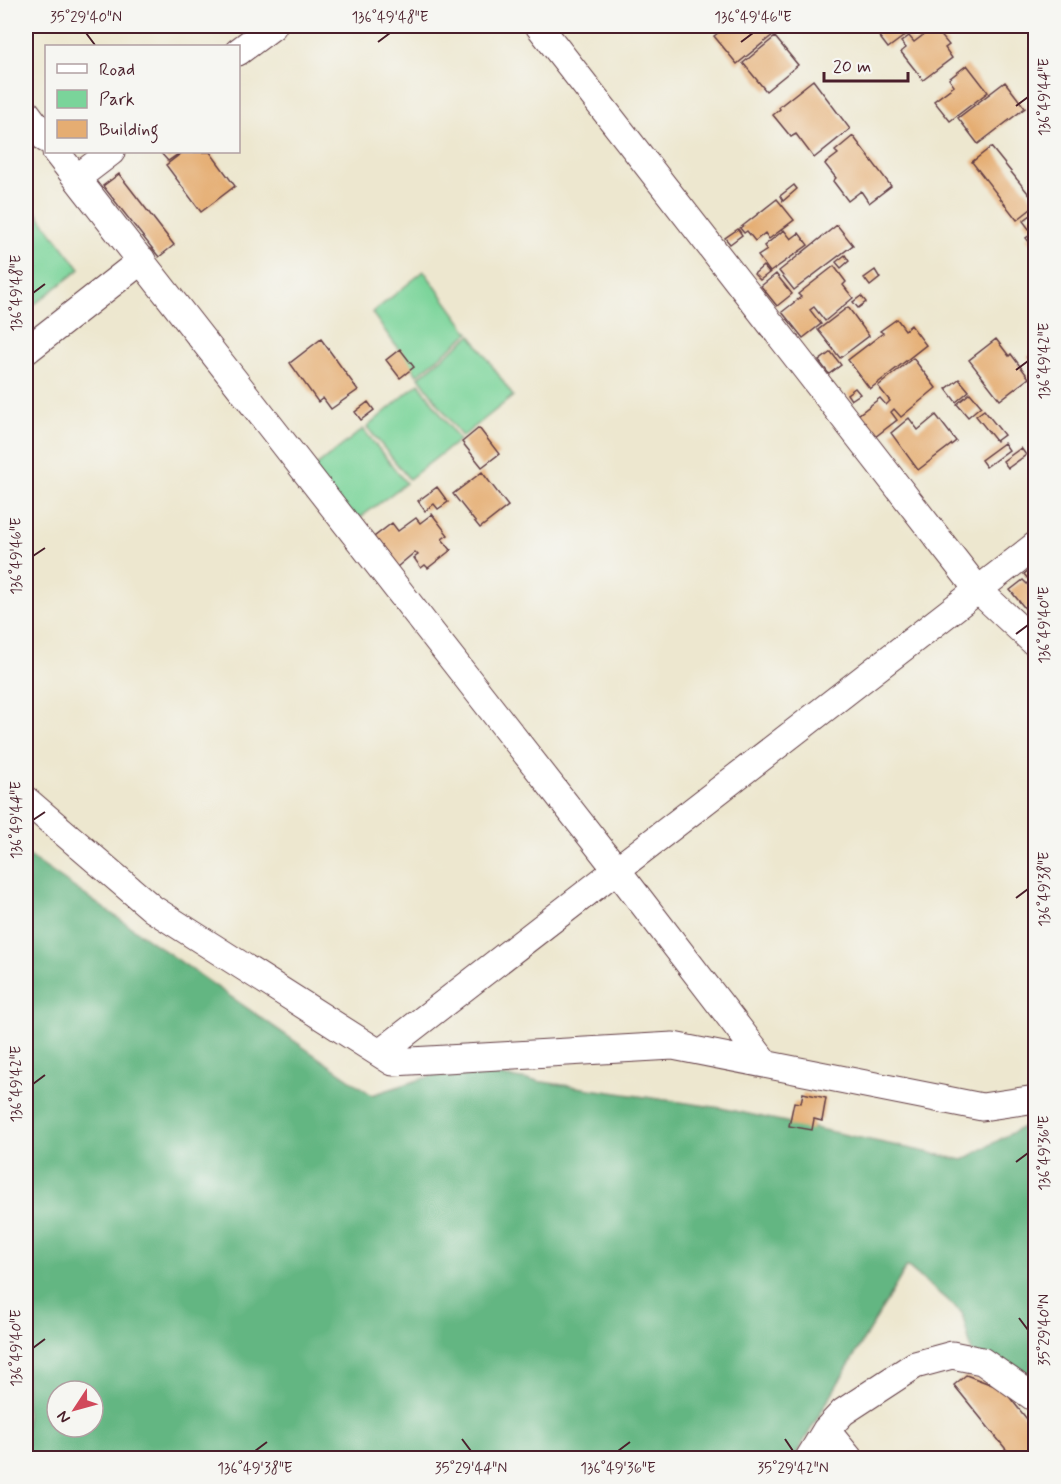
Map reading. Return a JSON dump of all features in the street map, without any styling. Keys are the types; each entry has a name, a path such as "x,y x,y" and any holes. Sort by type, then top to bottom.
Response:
{"street":[{"path":"240,51 273,26"},
{"path":"539,26 978,590 1035,645"},
{"path":"26,112 45,138"},
{"path":"57,153 617,870 766,1065"},
{"path":"77,178 110,153"},
{"path":"26,351 142,260"},
{"path":"380,1053 1035,545"},
{"path":"26,800 153,909 393,1062 673,1046 982,1107 1035,1099"},
{"path":"809,1458 826,1430 843,1412 915,1365 952,1356 982,1361 1035,1399"},
{"path":"826,1430 849,1458"}],"green space":[{"path":"26,199 80,269 26,311"},
{"path":"424,271 469,333 417,375 372,313"},
{"path":"471,335 513,396 462,437 419,377"},
{"path":"419,383 459,440 409,479 367,427"},
{"path":"363,429 406,483 349,526 309,472"},
{"path":"26,854 372,1095 453,1069 721,1108 963,1160 1035,1120 1035,1405 972,1353 962,1313 907,1266 794,1458 26,1458"}],"building":[{"path":"727,26 767,26 774,34 737,64 714,36"},
{"path":"881,26 900,26 907,34 888,48 875,31"},
{"path":"934,27 949,45 945,48 952,58 923,80 901,52 906,48 901,42 909,36 914,42"},
{"path":"775,37 798,65 766,91 743,63"},
{"path":"967,65 988,92 950,121 934,101 954,86 949,79"},
{"path":"813,80 850,129 814,158 796,134 791,137 773,115 780,109 779,107"},
{"path":"1005,82 1025,108 978,144 958,118"},
{"path":"853,136 891,186 869,203 861,191 848,201 833,181 836,178 825,164 838,154 835,151"},
{"path":"991,147 1036,203 1017,220 972,162"},
{"path":"161,153 180,153 168,161"},
{"path":"182,153 211,153 235,186 201,212 166,165"},
{"path":"119,174 174,245 159,257 103,186"},
{"path":"794,185 797,189 783,201 780,196"},
{"path":"777,199 794,220 769,239 765,233 755,241 747,231 744,233 740,228"},
{"path":"1031,215 1036,223 1029,229 1023,221"},
{"path":"837,225 853,245 794,290 779,271"},
{"path":"738,229 742,235 730,244 725,238"},
{"path":"784,230 791,239 799,233 808,245 770,272 758,256 767,250 764,246"},
{"path":"1036,231 1036,250 1026,238"},
{"path":"845,255 849,261 841,268 836,262"},
{"path":"763,266 769,273 760,280 754,274"},
{"path":"834,266 846,282 843,285 853,298 825,321 814,307 810,310 821,324 803,338 782,312 801,297 798,294"},
{"path":"875,270 880,278 870,286 864,278"},
{"path":"776,274 792,294 777,306 761,286"},
{"path":"861,296 866,302 858,308 853,302"},
{"path":"848,307 869,336 840,358 818,330"},
{"path":"897,319 905,330 911,325 926,345 870,389 848,360"},
{"path":"321,339 358,390 331,409 323,398 318,402 290,363"},
{"path":"996,339 1029,378 1000,400 969,360"},
{"path":"400,349 414,367 400,378 386,360"},
{"path":"1036,350 1036,367 1027,357"},
{"path":"831,352 841,365 829,374 819,361"},
{"path":"913,358 936,388 901,417 894,409 891,412 897,420 875,437 858,415 880,398 886,405 890,401 878,386"},
{"path":"959,379 969,391 956,402 946,389"},
{"path":"855,388 860,394 851,400 847,394"},
{"path":"970,393 981,406 968,417 957,404"},
{"path":"368,402 374,410 361,420 355,412"},
{"path":"984,410 1004,435 996,441 976,416"},
{"path":"936,415 956,441 918,470 891,433 909,418 918,430"},
{"path":"479,428 499,454 482,467 462,442"},
{"path":"1004,443 1009,450 986,467 981,460"},
{"path":"1021,448 1026,455 1008,468 1003,461"},
{"path":"482,472 508,506 480,528 453,494"},
{"path":"437,487 448,502 438,509 434,504 425,511 418,501"},
{"path":"432,514 448,535 442,539 451,550 428,568 425,565 421,568 414,558 418,555 415,552 397,567 374,537 392,523 398,531 416,518 420,523"},
{"path":"1036,565 1036,588 1024,574"},
{"path":"1023,580 1028,585 1030,583 1036,590 1036,622 1010,590"},
{"path":"803,1093 826,1098 822,1121 814,1119 812,1130 789,1126 794,1102 801,1103"},
{"path":"966,1375 1003,1389 1034,1428 1036,1426 1036,1458 1013,1458 954,1385"}]}
